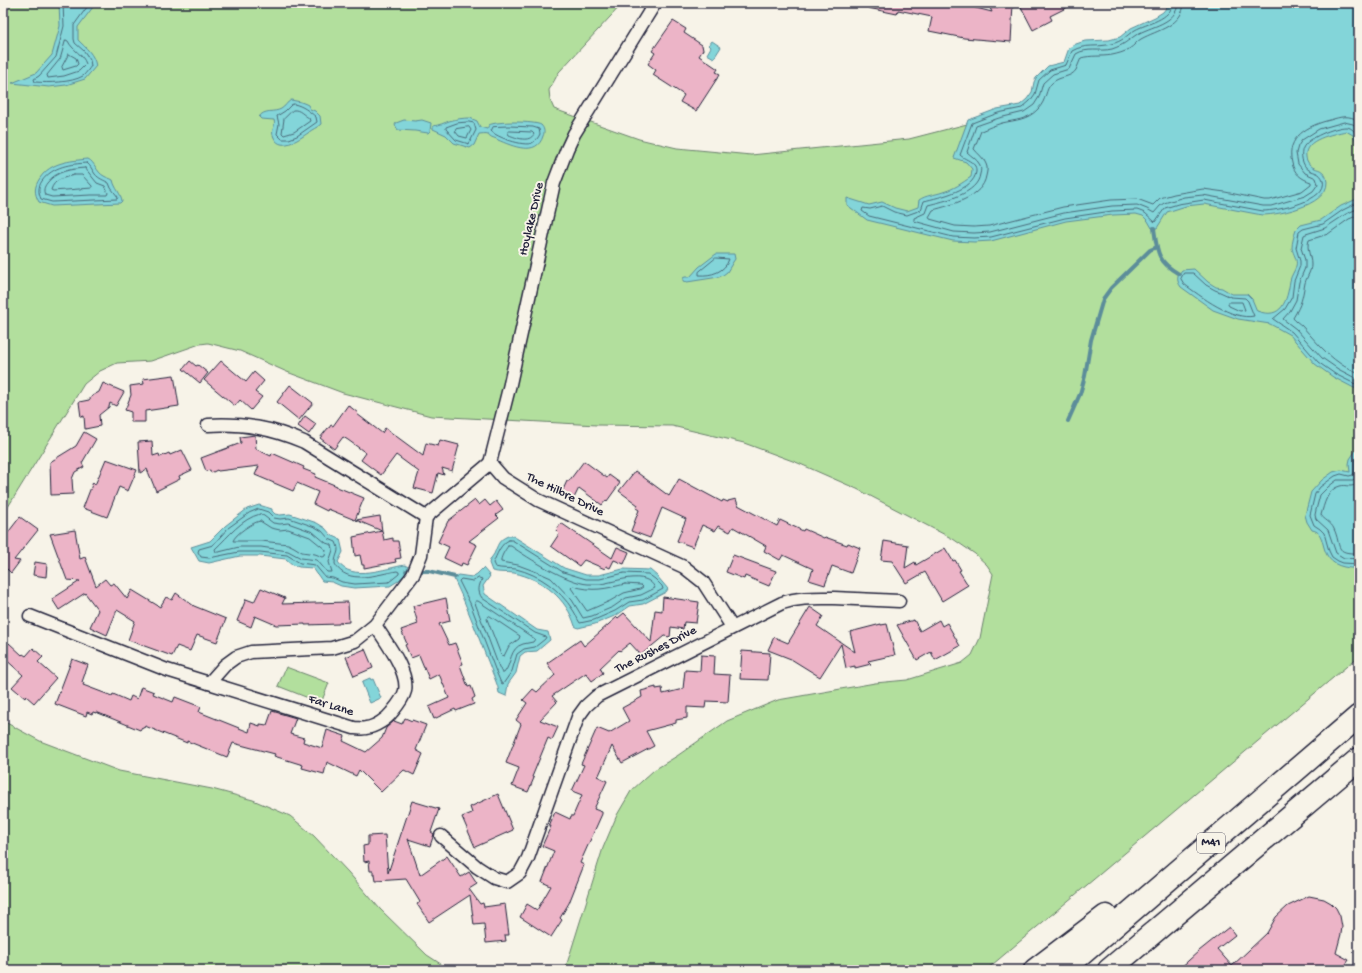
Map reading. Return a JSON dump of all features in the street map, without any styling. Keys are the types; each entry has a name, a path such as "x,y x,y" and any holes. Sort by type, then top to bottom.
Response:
{"highway":[{"name":"M41","path":"1064,970 1359,716"},
{"name":"M41","path":"1109,970 1359,760"},
{"path":"1035,970 1288,777"},
{"path":"1124,970 1246,855"}],"street":[{"name":"Hoylake Drive","path":"490,463 510,384 554,184 561,164 574,134 655,3"},
{"path":"208,425 224,424 272,430 304,442 426,516"},
{"path":"209,683 225,665 236,657 251,652 332,648 355,641 375,625 413,575 419,563 426,516 490,463"},
{"name":"The Hilbre Drive","path":"490,463 503,478 538,500 684,567 703,582 732,627"},
{"name":"The Rushes Drive","path":"441,836 477,867 494,878 507,882 520,873 528,858 578,716 597,696 732,627 792,599 866,599 899,601"},
{"name":"Far Lane","path":"30,616 167,670 354,728 366,728 376,725 390,714 401,701 405,691 405,678 399,663 375,625"}],"green space":[{"path":"3,3 623,3 559,72 549,90 550,100 554,109 639,139 677,148 751,155 909,139 1095,91 1359,92 1359,656 986,970 565,970 603,848 617,815 631,791 654,770 727,721 778,700 875,683 907,680 962,663 972,655 980,638 993,574 987,565 975,554 953,539 857,489 798,463 744,443 672,426 597,425 431,416 343,393 287,372 240,351 208,343 200,344 151,361 117,363 100,371 84,384 3,515"},
{"path":"286,667 329,683 321,703 278,686"},
{"path":"3,721 40,741 119,771 212,789 253,800 290,816 314,836 380,909 427,955 450,970 3,970"}],"water":[{"path":"59,3 96,3 78,27 78,40 92,55 96,66 85,79 66,85 49,87 12,83 36,73 52,55 60,26"},
{"path":"1170,3 1359,3 1359,147 1353,135 1346,131 1320,138 1309,146 1306,151 1307,161 1312,167 1323,172 1326,177 1327,186 1322,194 1314,201 1293,210 1262,215 1204,204 1186,206 1167,212 1157,228 1152,228 1143,216 1136,214 1113,215 1066,221 991,241 974,242 953,241 867,220 847,205 847,198 869,205 882,202 895,208 907,211 918,207 919,200 922,198 947,191 961,184 971,177 972,169 966,162 954,158 968,120 997,109 1020,105 1032,92 1036,78 1048,66 1064,62 1069,48 1085,41 1109,40 1120,37 1131,28 1163,12"},
{"path":"712,41 721,47 714,58 707,54 711,47 709,45"},
{"path":"291,100 308,105 310,109 315,111 320,116 321,124 295,141 280,144 276,141 273,135 274,120 261,119 259,117 266,112 281,109"},
{"path":"470,118 477,121 480,127 487,129 489,125 507,122 537,124 542,126 544,133 540,142 530,148 517,147 489,136 488,134 479,134 474,145 470,148 454,143 446,135 433,129 433,126 449,121"},
{"path":"404,120 422,120 431,123 430,131 428,133 398,130 395,125 396,123"},
{"path":"88,159 101,174 113,180 122,201 120,203 52,206 39,202 36,196 36,187 38,181 44,173 55,165 61,163"},
{"path":"1359,198 1359,389 1333,377 1315,364 1290,335 1270,324 1238,319 1213,310 1179,285 1178,278 1182,270 1194,269 1216,287 1222,288 1232,294 1247,294 1252,299 1257,311 1272,313 1278,311 1285,302 1296,266 1296,259 1292,248 1296,230 1301,225 1321,220 1341,206"},
{"path":"716,254 734,254 735,259 727,272 719,277 687,282 683,281 683,278 690,277 699,267"},
{"path":"1359,429 1359,567 1352,568 1335,564 1330,559 1326,553 1320,536 1317,532 1312,530 1305,515 1311,492 1322,480 1333,472 1341,470 1350,472 1350,459 1358,447 1357,436"},
{"path":"259,505 272,509 275,514 290,514 317,523 325,528 331,535 340,539 343,552 338,562 344,568 360,573 379,571 405,565 408,567 405,574 390,586 354,588 322,581 313,568 293,565 286,559 260,556 240,556 209,563 199,561 191,547 210,541 225,526 247,509"},
{"path":"508,536 513,536 564,568 586,575 599,575 623,569 650,570 668,589 666,592 643,604 630,606 617,615 595,624 578,628 575,626 566,607 560,599 544,585 525,576 514,573 492,571 489,563 490,560 500,541"},
{"path":"483,568 490,576 483,586 485,594 537,630 548,632 550,640 537,651 525,652 520,656 516,673 508,684 506,696 499,693 497,684 454,579 458,575 472,577"},
{"path":"370,678 371,680 373,679 381,698 370,703 362,683"}],"building":[{"path":"868,3 956,3 992,12 990,8 998,8 996,3 1013,3 1011,42 964,38 929,31 932,17 898,10 897,14 868,8"},
{"path":"1019,3 1076,3 1050,16 1052,20 1033,30"},
{"path":"673,21 686,29 684,33 702,45 703,50 699,56 718,69 716,72 720,74 696,111 680,102 684,95 653,75 656,70 648,64 655,53 652,51"},
{"path":"190,361 208,373 200,383 183,369"},
{"path":"221,361 246,382 254,372 264,381 255,392 262,397 251,410 240,400 235,406 204,380"},
{"path":"174,375 179,406 145,411 145,422 131,422 131,412 125,410 131,395 130,386 144,384 143,379"},
{"path":"103,383 124,392 116,406 110,403 109,407 99,415 100,426 85,429 84,416 81,417 79,402 89,400 92,396 99,392"},
{"path":"290,385 313,403 299,420 277,402"},
{"path":"348,405 358,413 357,414 382,433 385,428 423,456 426,443 438,446 440,440 459,445 452,471 442,468 444,475 438,473 433,493 414,488 419,472 396,455 381,475 361,460 366,453 343,437 334,449 320,438 331,425 333,426"},
{"path":"305,416 316,424 309,434 298,426"},
{"path":"84,432 96,439 82,463 84,467 75,472 72,479 73,494 51,495 50,462 76,446"},
{"path":"255,435 256,449 271,456 272,453 304,467 303,469 316,474 315,477 364,498 355,520 328,509 327,511 313,504 318,492 297,483 293,491 255,475 259,466 217,470 211,473 210,470 206,471 201,458 241,443 240,437"},
{"path":"152,441 153,456 159,454 160,457 169,453 170,455 182,450 192,470 179,476 180,479 156,491 147,469 140,473 138,442"},
{"path":"106,459 137,470 128,491 119,487 107,517 83,508 93,482 95,485"},
{"path":"584,461 607,478 609,475 620,483 607,501 606,500 602,505 579,488 573,500 561,494 567,481 569,481"},
{"path":"635,471 669,496 679,479 722,502 723,500 728,502 736,499 738,505 777,526 780,520 803,531 804,529 824,538 825,537 847,545 848,543 860,548 851,573 832,566 825,585 809,580 813,569 783,555 780,560 764,551 766,546 733,527 730,532 718,526 715,531 702,525 693,547 677,541 686,519 662,508 650,538 631,531 639,510 636,508 638,505 619,491"},
{"path":"475,500 479,505 485,500 490,506 496,501 503,510 496,515 499,518 469,541 477,545 467,565 462,563 461,566 444,558 449,547 438,542 448,521"},
{"path":"380,516 382,531 356,520"},
{"path":"20,517 38,530 14,560 20,561 11,573 7,569 3,574 3,539"},
{"path":"561,523 612,558 617,547 629,552 624,564 614,560 610,568 606,566 605,569 584,560 579,566 551,546 559,534 556,531"},
{"path":"75,530 80,559 85,557 96,586 105,579 110,585 114,583 127,599 132,590 160,607 166,597 172,600 176,593 194,606 226,619 217,642 197,635 190,651 177,646 172,656 128,640 135,621 117,610 107,635 90,627 98,610 85,593 59,610 52,599 80,581 67,580 50,534"},
{"path":"382,531 384,540 393,538 393,541 398,541 401,558 395,559 396,562 364,568 360,555 355,556 353,537"},
{"path":"884,541 908,545 905,568 915,562 916,565 945,548 953,561 955,560 961,570 959,571 968,585 942,601 925,572 906,583 892,561 881,560"},
{"path":"733,555 776,571 769,586 745,576 744,579 726,572"},
{"path":"35,562 47,564 46,577 33,575"},
{"path":"261,588 285,598 282,604 348,602 349,622 339,624 276,625 255,616 251,627 237,621 246,599 254,602"},
{"path":"663,597 699,602 696,623 684,622 683,629 671,627 670,637 664,636 641,655 630,643 620,651 619,650 600,668 603,673 592,681 586,673 552,696 557,702 540,720 558,727 552,740 548,738 532,777 534,778 528,792 512,786 519,768 506,763 521,724 516,720 527,703 523,700 533,689 537,692 555,675 547,663 580,640 584,646 617,617 618,618 624,613 651,642 655,610 662,611"},
{"path":"446,598 450,621 439,624 449,645 455,643 463,664 460,665 468,687 471,686 475,697 472,699 474,704 456,711 455,709 434,719 429,707 449,698 439,674 429,679 419,655 411,658 405,645 407,644 401,630 418,624 413,606"},
{"path":"810,607 823,616 817,626 855,652 850,632 881,624 887,624 895,655 868,661 871,664 855,668 855,666 846,668 841,644 820,677 791,659 768,650 774,637 788,643"},
{"path":"914,620 920,631 939,620 942,626 947,623 960,646 935,660 931,652 917,660 897,625"},
{"path":"9,643 22,655 23,654 26,656 33,648 43,657 38,662 56,678 34,703 26,696 25,698 12,687 23,675 3,657 3,649"},
{"path":"365,649 373,668 354,676 346,657"},
{"path":"742,651 770,653 768,680 740,679"},
{"path":"701,655 715,656 714,674 730,675 728,702 706,701 705,708 687,707 687,718 676,720 676,723 646,731 654,746 622,763 612,746 599,775 597,776 607,781 594,809 602,812 602,814 580,863 584,865 569,903 560,918 562,920 551,937 520,917 527,904 537,910 551,886 542,882 554,851 542,846 551,826 549,826 555,812 570,819 571,816 573,816 582,795 572,791 584,765 581,764 597,728 609,733 629,721 622,708 642,697 641,691 656,687 656,689 662,688 663,694 683,689 685,670 700,671"},
{"path":"72,659 88,665 82,682 84,683 83,685 112,696 113,694 129,701 131,696 137,699 141,687 154,692 153,694 173,702 175,697 201,707 199,712 249,732 251,723 260,726 260,724 267,725 272,711 296,718 290,734 304,738 303,742 322,748 327,730 345,736 343,741 366,752 382,738 386,728 394,721 402,724 405,718 426,725 416,750 423,754 414,775 404,770 381,792 359,770 356,776 327,762 324,774 302,768 303,765 274,756 275,754 233,743 227,757 145,726 140,730 96,712 93,712 92,714 87,712 86,716 55,704"},
{"path":"498,794 513,830 475,847 462,817 472,813 470,807"},
{"path":"412,801 439,809 431,832 434,834 430,846 408,839 420,875 447,856 461,877 469,872 477,884 469,889 480,904 483,903 484,907 505,904 509,935 505,935 506,941 486,943 484,924 474,925 470,895 429,922 417,904 420,902 406,879 376,881 373,871 370,871 369,861 364,862 363,846 368,845 368,836 385,835 388,873"},
{"path":"1309,896 1324,899 1331,903 1336,908 1340,916 1342,927 1336,953 1349,960 1342,970 1178,970 1229,927 1235,935 1217,949 1232,966 1267,933 1276,917 1288,906"}],"waterway":[{"path":"1154,228 1159,255 1166,265 1179,274"},
{"path":"1068,421 1080,394 1085,376 1091,340 1103,299 1111,288 1150,250 1157,247"},
{"path":"406,571 429,571 455,577"}]}
